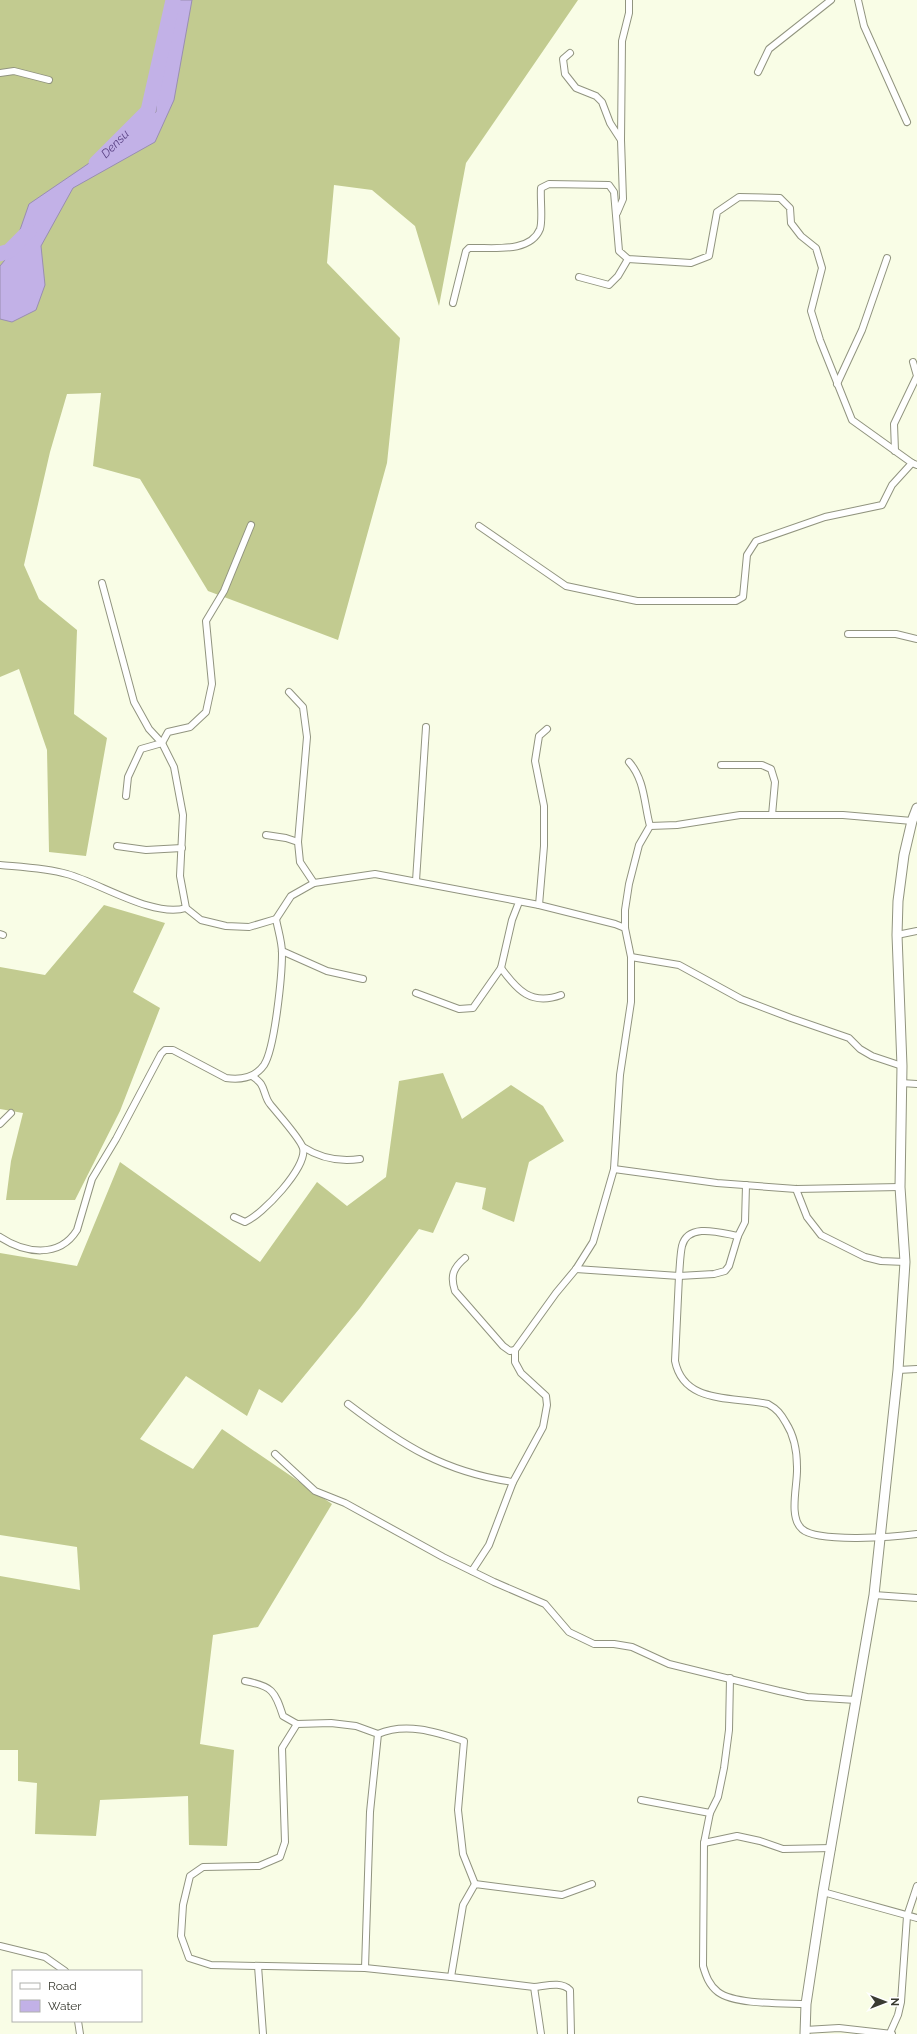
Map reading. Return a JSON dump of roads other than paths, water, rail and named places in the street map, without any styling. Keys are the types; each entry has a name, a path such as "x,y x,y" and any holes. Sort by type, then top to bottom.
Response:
{"street":[{"path":"616,214 623,199 621,140 622,41 629,12 628,0"},
{"path":"758,72 769,49 830,0"},
{"path":"858,0 864,26 907,122"},
{"path":"570,53 563,59 565,74 576,88 596,96 602,102 610,123 621,140"},
{"path":"0,73 14,71 49,80"},
{"path":"453,303 466,251 469,248 521,246 534,239 541,228 541,188 548,184 609,185 614,192 620,251 628,258 691,262 709,256 717,212 738,196 780,198 790,208 791,224 801,236 816,248 822,268 811,311 837,384 852,420 914,464 892,485 882,505 825,517 756,542 747,555 743,597 736,601 637,601 566,586 479,526"},
{"path":"579,276 609,284 618,276 628,258"},
{"path":"837,384 862,330 887,258"},
{"path":"895,451 894,424 917,376 913,362"},
{"path":"126,796 128,776 141,749 162,743 168,732 190,727 206,712 212,684 206,622 224,591 251,525"},
{"path":"102,583 134,702 149,729 162,743 174,767 183,815 180,876 186,908 201,920 226,926 249,927 276,919 291,896 314,883 375,874 539,905 616,924 625,928"},
{"path":"848,634 896,634 917,639"},
{"path":"289,692 303,707 307,737 298,842 300,862 314,883"},
{"path":"416,881 426,727"},
{"path":"539,905 544,846 544,806 535,761 539,736 547,729"},
{"path":"472,1570 489,1545 513,1482 543,1427 547,1405 546,1396 521,1373 515,1362 515,1350 556,1293 576,1269 592,1242 614,1169 620,1075 631,1002 631,957 625,928 625,910 629,884 639,845 650,826 639,776 637,770 629,762"},
{"path":"721,765 762,765 771,769 775,782 772,815"},
{"path":"917,808 912,821 904,855 898,901 897,935 902,1066 900,1187 905,1262 898,1370 874,1595 832,1848 823,1892 806,2004 805,2032 840,2028 891,2034 901,2002 907,1916 917,1886"},
{"path":"650,826 677,825 740,815 851,815 912,821"},
{"path":"266,835 286,838 298,842"},
{"path":"118,846 146,850 182,848"},
{"path":"0,865 58,871 118,895 149,905 177,911 186,908"},
{"path":"416,993 459,1009 473,1008 500,968 512,920 519,902"},
{"path":"0,1237 22,1249 36,1251 62,1245 72,1238 76,1230 92,1179 116,1139 161,1054 166,1050 173,1050 226,1078 235,1079 252,1076 264,1064 271,1041 276,1013 282,951 276,919"},
{"path":"897,935 917,931"},
{"path":"282,951 327,971 363,979"},
{"path":"631,957 680,966 741,999 849,1038 860,1049 872,1056 902,1066"},
{"path":"500,968 518,990 534,997 551,999 561,995"},
{"path":"252,1076 261,1084 268,1102 303,1147 322,1157 348,1161 360,1159"},
{"path":"901,1083 917,1084"},
{"path":"0,1124 11,1113"},
{"path":"234,1217 245,1222 250,1220 270,1202 297,1170 303,1156 303,1147"},
{"path":"614,1169 746,1185 796,1189 900,1187"},
{"path":"576,1269 679,1275 714,1274 725,1271 733,1256 738,1236 745,1222 746,1185"},
{"path":"796,1189 807,1217 821,1235 865,1257 881,1261 905,1262"},
{"path":"738,1236 703,1231 691,1234 684,1241 679,1275 675,1361 681,1378 695,1391 708,1395 757,1401 777,1408 793,1433 796,1450 796,1518 802,1529 818,1536 880,1537 917,1534"},
{"path":"465,1258 453,1271 452,1282 455,1292 503,1346 510,1351 515,1350"},
{"path":"898,1370 917,1369"},
{"path":"348,1404 401,1443 431,1458 481,1476 513,1482"},
{"path":"275,1454 315,1491 345,1503 443,1557 494,1582 546,1604 569,1632 594,1644 614,1644 632,1648 669,1664 807,1697 856,1700"},
{"path":"874,1595 917,1598"},
{"path":"730,1678 729,1730 724,1768 718,1797 710,1814 704,1843 703,1966 708,1983 718,1993 740,2000 806,2004"},
{"path":"245,1681 263,1684 277,1697 283,1716 297,1724 331,1723 356,1726 378,1734 388,1730 412,1728 441,1733 464,1741 458,1810 463,1854 474,1884 463,1905 451,1977"},
{"path":"297,1724 282,1748 285,1842 280,1857 259,1866 203,1867 190,1876 183,1905 180,1936 189,1958 211,1965 365,1968 534,1988 557,1984 566,1986 570,1990 571,2034"},
{"path":"365,1968 370,1812 378,1734"},
{"path":"641,1800 710,1814"},
{"path":"704,1843 737,1836 760,1841 782,1850 832,1848"},
{"path":"474,1884 562,1895 592,1884"},
{"path":"823,1892 917,1918"},
{"path":"0,1946 45,1957 64,1970"},
{"path":"258,1966 263,2034"},
{"path":"534,1988 541,2034"},
{"path":"78,2022 80,2034"}],"water":[{"path":"172,0 192,0 174,100 155,142 73,188 41,246 45,285 36,310 12,322 0,319 0,266 13,250 29,204 126,138 156,112 160,46"}],"waterway":[{"name":"Densu","path":"96,163 148,111 173,0"},
{"name":"Densu","path":"0,254 9,251 29,231"}]}
